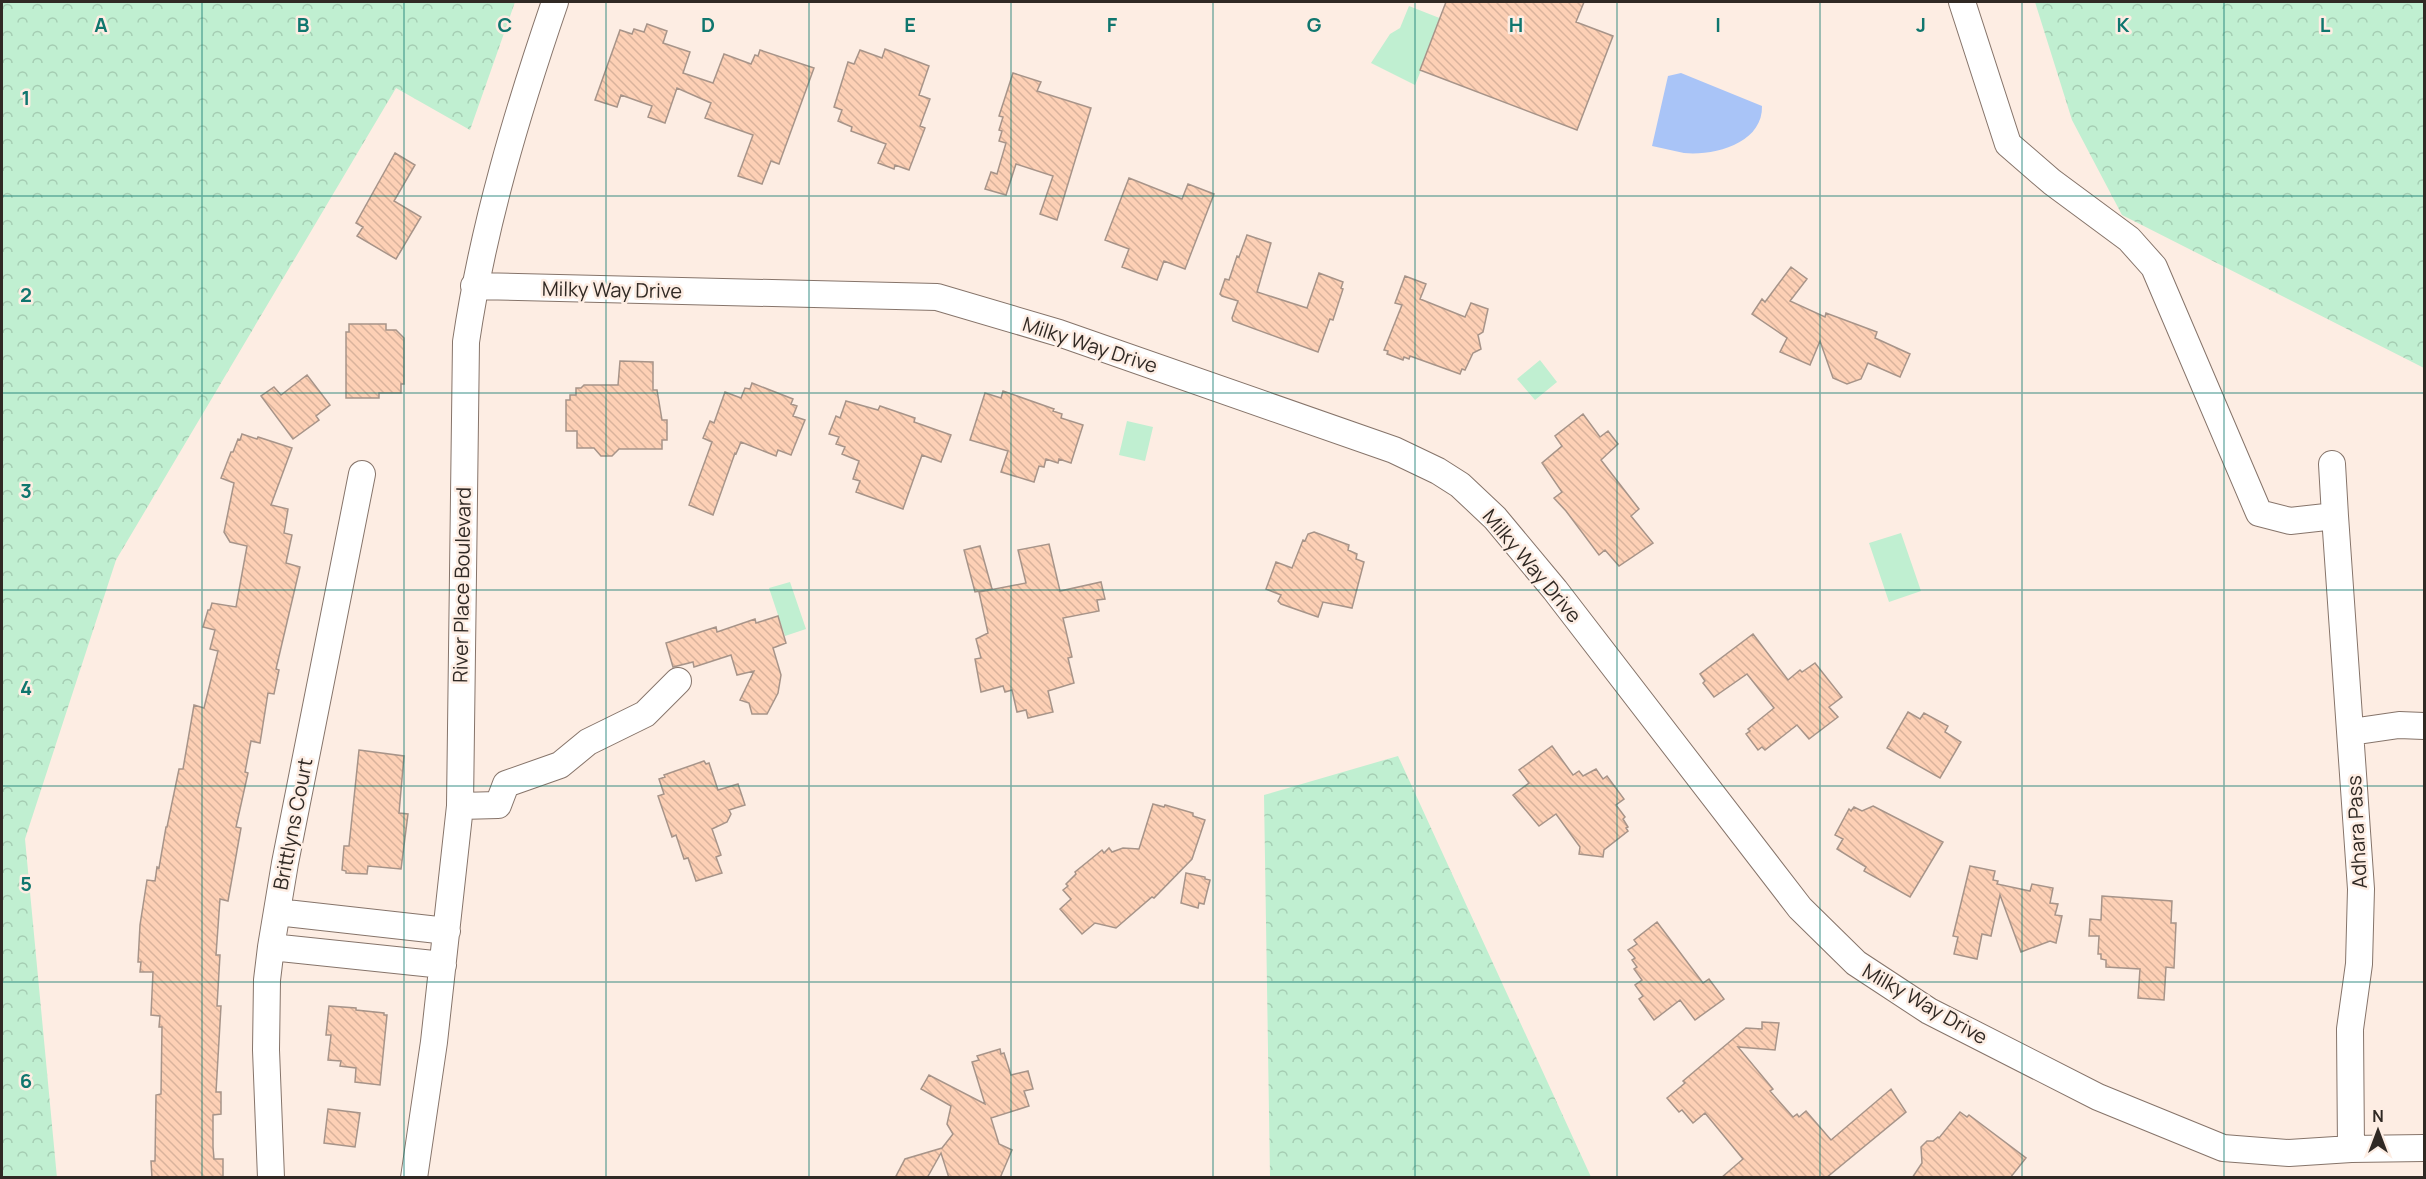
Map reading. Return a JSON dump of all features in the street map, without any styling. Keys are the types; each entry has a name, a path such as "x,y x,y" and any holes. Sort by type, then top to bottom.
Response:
{"street":[{"name":"River Place Boulevard","path":"414,1178 443,964 460,806 466,342 474,286 518,117 555,2"},
{"path":"1962,2 2008,144 2052,182 2129,238 2154,267 2259,513 2290,521 2335,516"},
{"name":"Milky Way Drive","path":"474,286 937,297 1059,333 1394,450 1438,471 1460,485 1495,518 1555,590 1800,908 1856,963 1929,1011 2098,1097 2223,1148 2289,1154 2351,1149 2424,1148"},
{"name":"Adhara Pass","path":"2332,464 2361,889 2359,964 2350,1029 2351,1149"},
{"name":"Brittlyns Court","path":"271,1178 267,980 271,947 362,474"},
{"path":"460,806 498,804 506,784 560,765 588,742 645,714 678,681"},
{"path":"2351,732 2398,725 2424,726"},
{"path":"277,912 447,931"},
{"path":"271,947 443,964"}],"green space":[{"path":"2,2 515,2 470,130 396,88 116,560 25,839 57,1178 2,1177"},
{"path":"2035,2 2424,2 2424,368 2122,215 2072,120"},
{"path":"1409,6 1442,19 1415,85 1371,63 1390,34 1400,28"},
{"path":"1540,360 1557,382 1535,400 1517,379"},
{"path":"1127,421 1153,427 1145,461 1119,455"},
{"path":"1901,533 1921,591 1889,602 1869,543"},
{"path":"790,582 806,629 785,636 769,588"},
{"path":"1398,756 1591,1177 1270,1177 1264,795"}],"water":[{"path":"1681,73 1762,106 1760,119 1755,129 1735,144 1709,152 1684,153 1652,146 1668,76"}],"building":[{"path":"1446,2 1584,2 1576,22 1613,36 1577,130 1420,70"},
{"path":"647,24 667,31 663,43 690,52 683,73 713,83 724,54 751,64 760,50 814,68 779,164 771,161 762,184 738,176 753,135 705,118 711,103 677,88 665,123 648,117 652,106 621,95 617,107 595,100 620,30 632,34 634,29 644,32"},
{"path":"885,49 929,66 919,95 930,99 920,126 925,128 909,170 895,165 894,169 878,163 886,144 851,131 852,127 838,121 842,110 834,107 848,62 854,64 860,50 882,58"},
{"path":"1013,73 1041,82 1037,91 1091,108 1057,220 1040,214 1053,176 1016,164 1006,195 985,189 991,172 997,174 1006,143 999,141 1002,131 999,130 1003,117 999,116"},
{"path":"395,153 415,165 394,201 421,217 396,259 357,236 363,227 356,223"},
{"path":"1129,178 1182,199 1188,184 1214,194 1185,269 1164,261 1157,280 1122,267 1129,249 1105,240"},
{"path":"1247,235 1271,243 1257,292 1307,308 1319,273 1343,282 1333,320 1330,319 1318,352 1233,321 1238,301 1220,294 1225,279 1229,280"},
{"path":"1791,267 1807,279 1790,301 1825,317 1826,313 1877,332 1875,338 1910,354 1900,377 1868,363 1861,379 1847,384 1833,378 1820,341 1810,365 1780,352 1787,338 1752,314 1762,299 1765,302"},
{"path":"1405,276 1426,284 1420,299 1465,317 1471,303 1488,309 1483,332 1478,335 1481,349 1473,353 1465,370 1462,369 1460,374 1410,356 1409,359 1404,357 1403,360 1387,354 1388,351 1384,350 1402,305 1395,303"},
{"path":"349,324 386,324 386,330 396,330 404,338 404,384 401,384 401,393 379,393 379,398 346,398 346,332 349,332"},
{"path":"620,361 653,362 653,390 657,390 662,420 667,420 667,440 662,440 662,449 619,449 612,456 601,456 594,448 577,448 577,431 566,431 566,400 570,400 570,395 576,395 576,388 584,385 618,385"},
{"path":"307,375 330,405 316,416 319,420 293,439 261,396 274,387 281,395"},
{"path":"752,383 793,399 791,404 797,406 793,416 805,420 791,455 778,450 776,456 741,442 713,515 689,505 712,442 703,438 710,421 714,423 725,392 741,398 745,388 750,389"},
{"path":"1003,391 1054,409 1053,411 1062,414 1061,418 1083,425 1071,463 1059,459 1058,463 1046,459 1044,467 1039,466 1034,482 1001,472 1008,451 970,440 985,393 1001,398"},
{"path":"846,401 878,410 880,406 915,418 914,422 951,435 941,462 922,455 903,509 856,492 860,481 853,479 859,461 842,454 845,447 836,444 839,437 829,434 836,416 840,418"},
{"path":"1583,414 1600,437 1608,431 1618,444 1601,460 1639,509 1631,516 1653,543 1619,566 1605,550 1599,555 1554,498 1562,492 1542,463 1562,446 1555,436"},
{"path":"242,434 292,448 271,505 288,509 284,533 292,535 286,563 300,567 276,669 279,670 274,694 268,693 260,743 251,741 245,772 248,773 236,827 241,828 228,901 220,899 216,955 220,955 217,1006 221,1006 216,1092 221,1092 221,1114 213,1115 213,1147 214,1159 223,1159 223,1178 152,1178 151,1161 155,1161 156,1095 161,1094 162,1027 159,1027 160,1016 151,1015 153,972 140,972 141,962 138,962 140,925 147,880 155,881 157,867 159,868 179,769 183,769 194,705 204,708 218,651 210,649 215,630 203,627 208,610 212,603 236,607 247,546 230,542 224,532 234,483 221,478 231,452"},
{"path":"1314,532 1349,545 1348,550 1357,554 1356,559 1364,562 1352,608 1323,602 1318,617 1281,604 1278,601 1281,595 1266,589 1276,562 1292,568 1303,540 1305,541 1308,534"},
{"path":"1049,544 1060,591 1101,582 1105,599 1097,600 1099,611 1063,618 1072,657 1068,658 1074,683 1048,691 1053,712 1028,718 1026,710 1017,712 1012,690 1005,692 1003,686 981,692 975,659 981,658 976,639 988,633 979,592 1026,583 1018,550"},
{"path":"980,546 992,589 975,592 964,550"},
{"path":"778,616 786,643 773,648 781,675 778,693 767,714 752,714 749,703 740,700 754,671 737,675 731,655 694,667 693,662 673,667 666,643 716,627 717,632 755,619 756,623"},
{"path":"1753,634 1788,680 1800,670 1802,672 1815,663 1842,697 1829,707 1838,717 1809,739 1797,725 1765,750 1762,747 1758,750 1746,734 1750,731 1748,729 1774,708 1747,674 1714,697 1703,683 1705,681 1700,674"},
{"path":"1908,712 1920,719 1924,713 1948,726 1945,732 1961,742 1940,778 1887,748"},
{"path":"1552,746 1573,775 1579,771 1583,776 1596,769 1603,779 1607,776 1624,799 1616,805 1625,817 1623,819 1628,831 1604,850 1603,857 1579,854 1580,847 1556,814 1539,826 1513,795 1529,783 1519,770"},
{"path":"359,750 404,756 399,813 408,814 401,869 368,866 367,874 346,873 342,870 344,846 349,846"},
{"path":"704,761 706,764 709,763 718,790 738,784 745,805 729,810 731,814 727,822 712,829 721,855 716,857 722,873 696,881 688,858 684,859 676,835 672,837 658,796 664,794 659,779 665,777 664,775"},
{"path":"1153,804 1193,813 1193,816 1205,820 1192,859 1154,898 1152,897 1116,928 1095,923 1082,934 1060,909 1071,899 1063,890 1068,886 1066,884 1076,874 1075,872 1102,850 1104,853 1109,848 1112,852 1123,848 1139,849"},
{"path":"1873,806 1943,842 1910,897 1864,871 1866,867 1837,849 1843,839 1835,835 1849,809 1851,811 1854,807 1862,811"},
{"path":"1970,866 1995,871 1993,880 1998,881 1997,884 2030,891 2032,884 2053,888 2050,903 2058,904 2055,915 2062,916 2056,943 2050,941 2021,952 2000,895 1991,936 1982,934 1977,959 1954,954 1958,937 1953,936"},
{"path":"1186,873 1210,880 1204,904 1199,903 1198,908 1181,903"},
{"path":"2102,896 2172,901 2171,923 2176,923 2174,968 2166,967 2164,1000 2138,998 2140,969 2106,967 2106,960 2101,959 2101,954 2098,954 2099,936 2089,936 2090,919 2101,920"},
{"path":"1657,922 1703,983 1709,979 1724,999 1695,1020 1680,1000 1654,1020 1639,999 1643,996 1635,985 1642,980 1634,969 1637,967 1632,960 1635,958 1628,950 1637,944 1634,940"},
{"path":"329,1006 356,1008 356,1010 387,1015 380,1085 355,1082 356,1068 340,1066 341,1061 328,1060 331,1035 326,1035"},
{"path":"1762,1022 1779,1023 1775,1050 1738,1047 1773,1089 1770,1091 1793,1117 1797,1114 1799,1117 1806,1111 1831,1140 1891,1089 1906,1112 1826,1178 1721,1178 1743,1159 1705,1113 1693,1123 1667,1098 1685,1083 1683,1081 1746,1028 1762,1029"},
{"path":"1000,1049 1001,1054 1004,1053 1011,1075 1028,1071 1033,1089 1024,1091 1029,1106 991,1118 999,1144 1012,1150 1000,1178 949,1178 941,1153 927,1178 895,1178 905,1159 942,1148 953,1134 947,1124 951,1106 921,1089 929,1075 985,1104 972,1062 979,1060 977,1056"},
{"path":"328,1109 360,1113 355,1147 324,1143"},
{"path":"1960,1112 1967,1117 1969,1115 2026,1158 2010,1178 1912,1178 1922,1163 1921,1147 1927,1141 1939,1138"}]}
